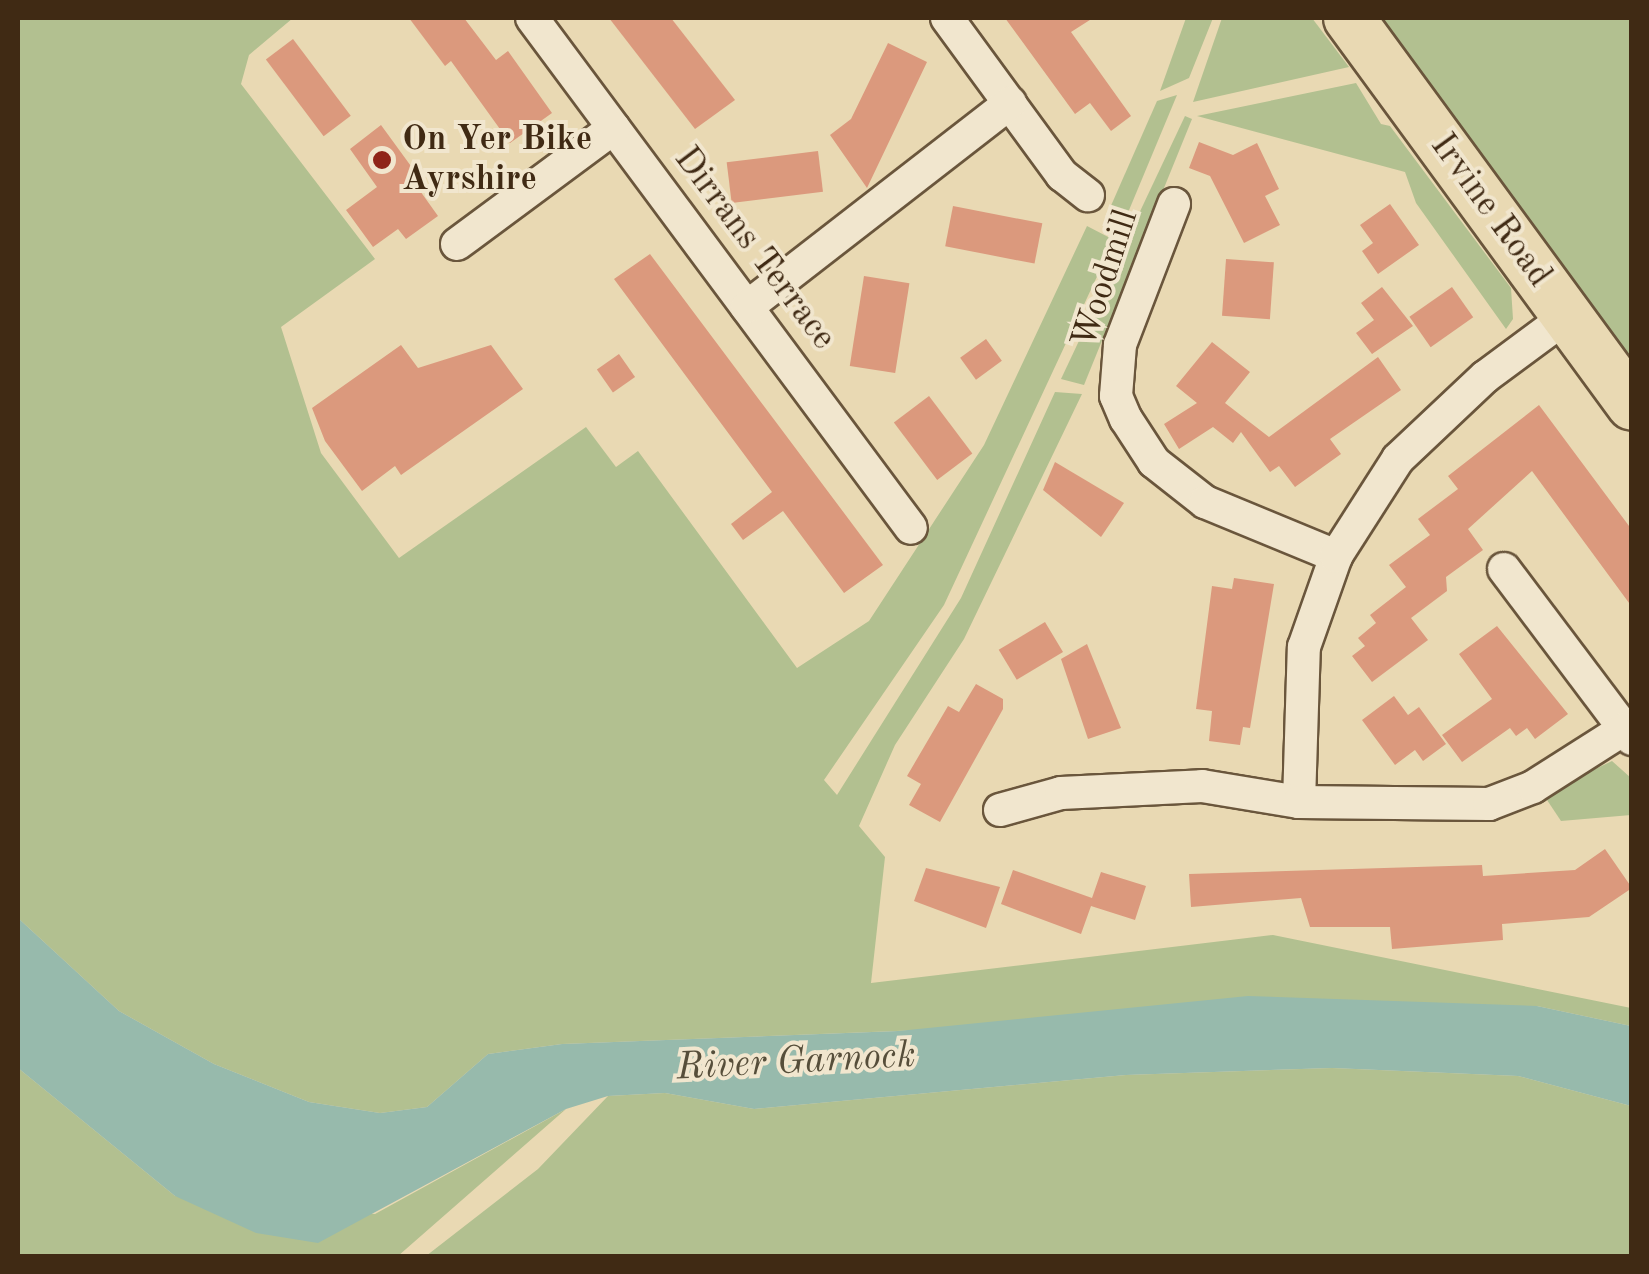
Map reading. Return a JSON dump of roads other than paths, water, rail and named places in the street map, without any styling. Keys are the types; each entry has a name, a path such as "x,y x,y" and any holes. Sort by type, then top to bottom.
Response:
{"main road":[{"name":"Irvine Road","path":"1349,18 1632,404"}],"street":[{"name":"Dirrans Terrace","path":"532,18 911,528"},
{"path":"947,18 1062,174 1088,195"},
{"path":"747,306 1010,103"},
{"path":"457,244 614,128"},
{"name":"Woodmill","path":"1174,204 1120,346 1116,396 1126,419 1154,462 1205,502 1336,556"},
{"path":"1299,802 1304,647 1336,556 1398,459 1485,377 1566,317"},
{"path":"1000,810 1061,793 1144,787 1202,786 1299,802 1489,804 1533,786 1628,734 1504,570"}],"water":[{"name":"River Garnock","path":"18,918 119,1011 214,1064 309,1102 380,1113 427,1107 488,1054 562,1044 898,1031 1248,996 1537,1006 1631,1026 1631,1106 1518,1076 1332,1068 1126,1075 754,1109 665,1093 608,1096 566,1109 318,1243 256,1233 175,1196 18,1068"}],"place":[{"name":"On Yer Bike Ayrshire","path":"382,160"}]}
